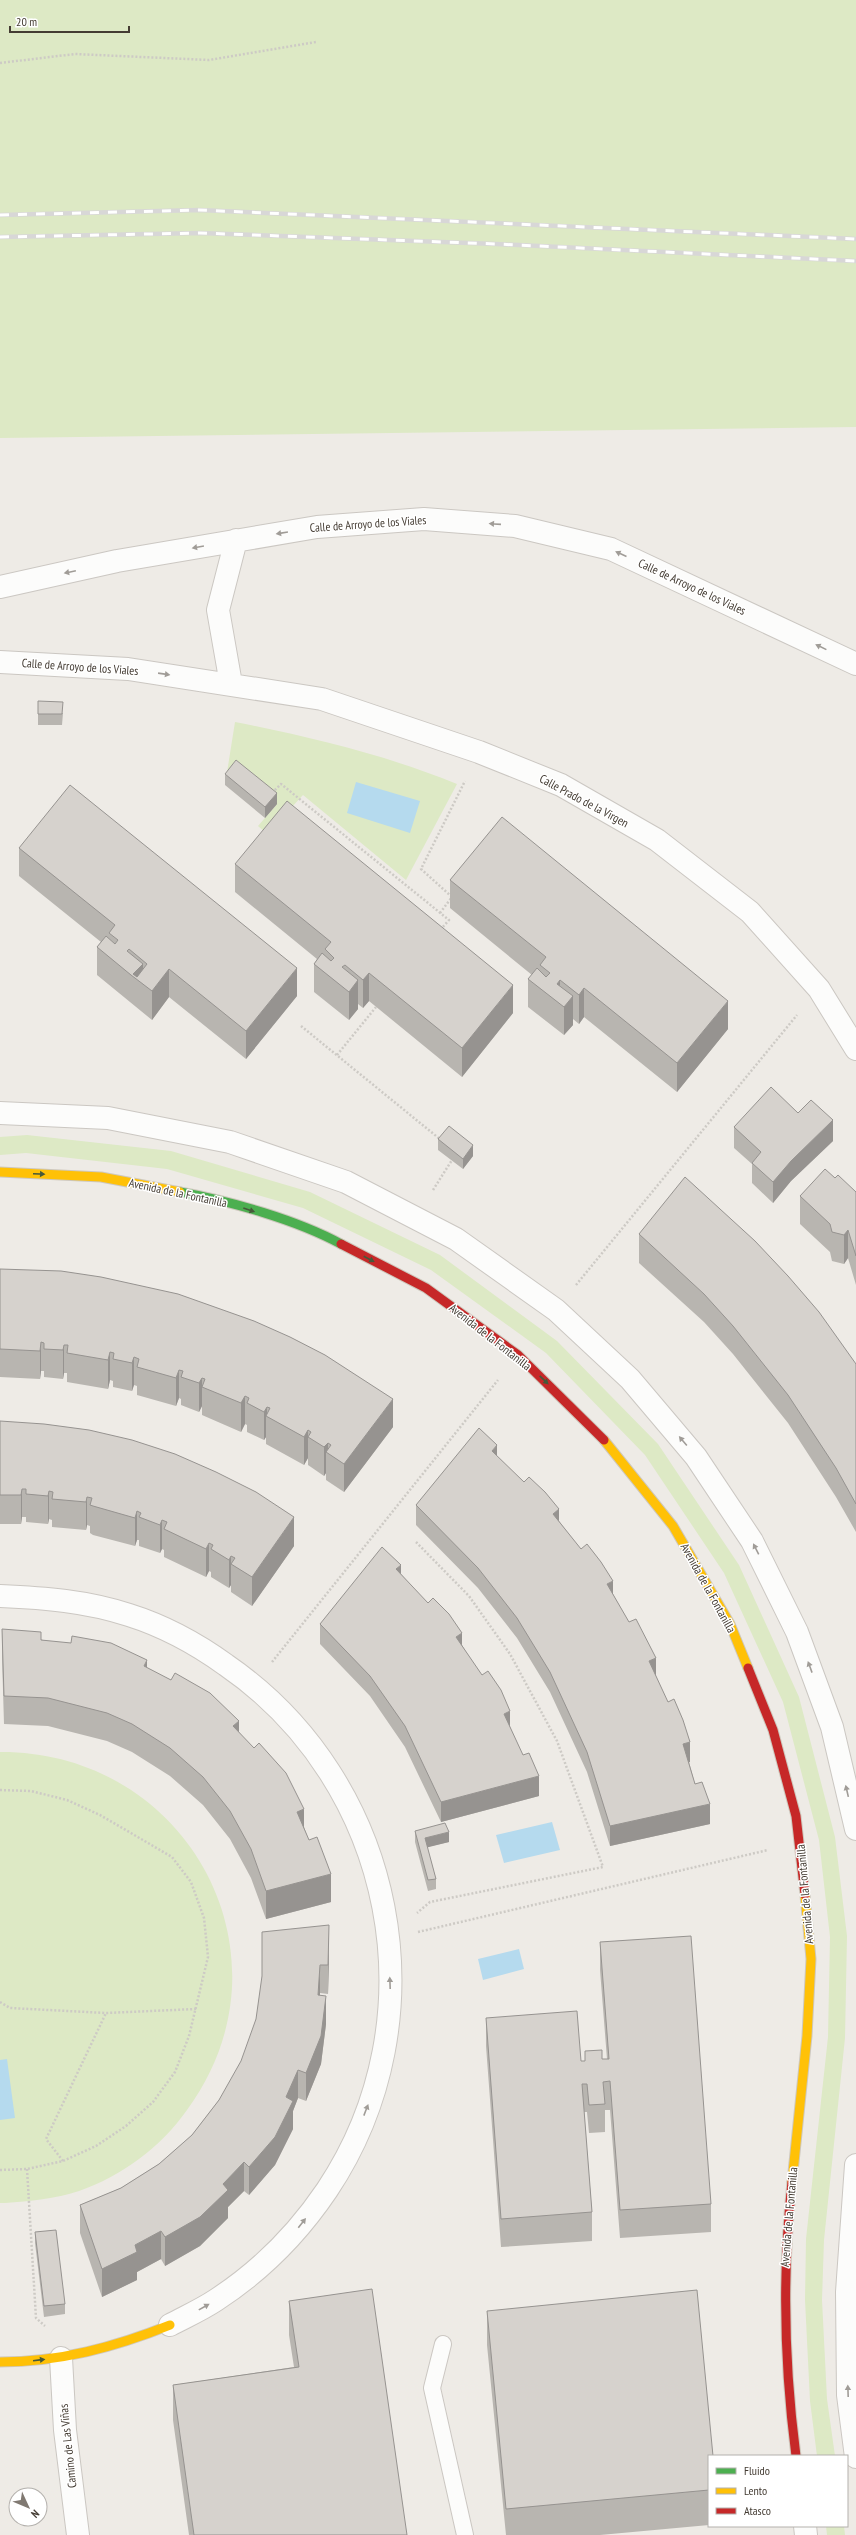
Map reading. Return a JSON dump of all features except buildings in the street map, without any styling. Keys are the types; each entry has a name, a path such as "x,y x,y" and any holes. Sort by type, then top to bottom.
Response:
{"street":[{"name":"Calle de Arroyo de los Viales","path":"0,587 117,562 317,527 424,519 515,526 611,549 708,593 856,664"},
{"path":"231,684 218,610 236,540"},
{"name":"Calle de Arroyo de los Viales","path":"0,662 128,669 231,684"},
{"name":"Calle Prado de la Virgen","path":"231,684 322,699 479,752 561,785 657,840 750,912 819,989 856,1049"},
{"path":"0,1113 108,1118 230,1142 339,1180 456,1239 556,1310 636,1385 696,1457 752,1541 797,1632 832,1728 856,1829"},
{"name":"Avenida de la Fontanilla","path":"0,1172 101,1177 214,1198 323,1234 426,1288 518,1355 602,1436 673,1526 730,1624 773,1730 796,1816 800,1842 811,1959 807,2036 786,2238 784,2301 789,2403 796,2455"},
{"path":"0,1596 61,1598 130,1615 195,1643 254,1684 296,1725 335,1779 359,1825 378,1881 389,1939 390,1992 385,2044 372,2095 346,2157 327,2190 295,2232 258,2268 216,2300 170,2325 120,2345 61,2358 17,2363 0,2362"},
{"path":"856,2166 847,2308 848,2395 856,2457"},
{"name":"Camino de Las Viñas","path":"61,2358 65,2430 78,2535"}],"lane":[{"path":"443,2344 432,2388 465,2535"}],"path":[{"path":"0,64 75,54 209,60 316,42"},
{"path":"440,913 452,897 421,869 479,752"},
{"path":"272,793 281,784 440,913 448,920 436,935"},
{"path":"337,1055 376,1007"},
{"path":"301,1026 445,1143"},
{"path":"389,1939 430,1902 603,1867 557,1742 510,1654 469,1596 416,1542"},
{"path":"0,1790 31,1791 67,1800 100,1815 172,1857 191,1882 204,1918 208,1957 189,2036 175,2072 153,2102 126,2126 96,2146 62,2161 27,2169 0,2170"},
{"path":"389,1939 800,1842"},
{"path":"0,2002 10,2008 106,2013 196,2009"},
{"path":"62,2161 46,2139 106,2013"},
{"path":"27,2169 36,2318 49,2330"}],"green space":[{"path":"0,0 856,0 856,427 0,438"},
{"path":"235,722 348,748 403,764 457,784 406,880 303,795 267,834 258,826 277,804 235,771 225,785"},
{"path":"27,1135 171,1151 310,1192 440,1255 557,1341 658,1444 739,1565 799,1697 835,1837 847,1936 845,2038 824,2240 822,2300 827,2399 835,2455 817,2455 810,2401 805,2300 806,2239 828,2037 830,1937 819,1840 783,1702 724,1573 645,1455 546,1353 431,1270 303,1208 167,1169 26,1153 0,1155 0,1137"},
{"path":"0,1752 67,1761 124,1786 172,1824 206,1873 227,1929 232,1989 219,2050 187,2110 177,2123 153,2148 125,2169 95,2185 79,2191 52,2198 5,2203 0,2203"},
{"path":"826,2527 844,2527 845,2535 827,2535"}],"water":[{"path":"356,782 420,801 410,833 347,813"},
{"path":"552,1822 560,1850 504,1863 496,1835"},
{"path":"519,1949 524,1969 483,1980 478,1959"},
{"path":"7,2059 15,2118 0,2120 0,2060"}],"railway":[{"path":"0,215 199,210 856,239"},
{"path":"0,237 200,233 496,244 856,261"}],"traffic: fast":[{"path":"180,1192 263,1212 324,1235 341,1244"}],"traffic: slow":[{"path":"0,1172 101,1177 180,1192"},
{"path":"604,1440 673,1526 730,1624 748,1668"},
{"path":"792,2182 807,2036 811,1959 805,1895"},
{"path":"0,2362 44,2359 87,2352 129,2340 170,2325"}],"traffic: jam":[{"path":"341,1244 426,1288 518,1355 604,1440"},
{"path":"748,1668 773,1730 796,1816 805,1895"},
{"path":"792,2182 787,2251 786,2319 789,2387 796,2455"}]}
